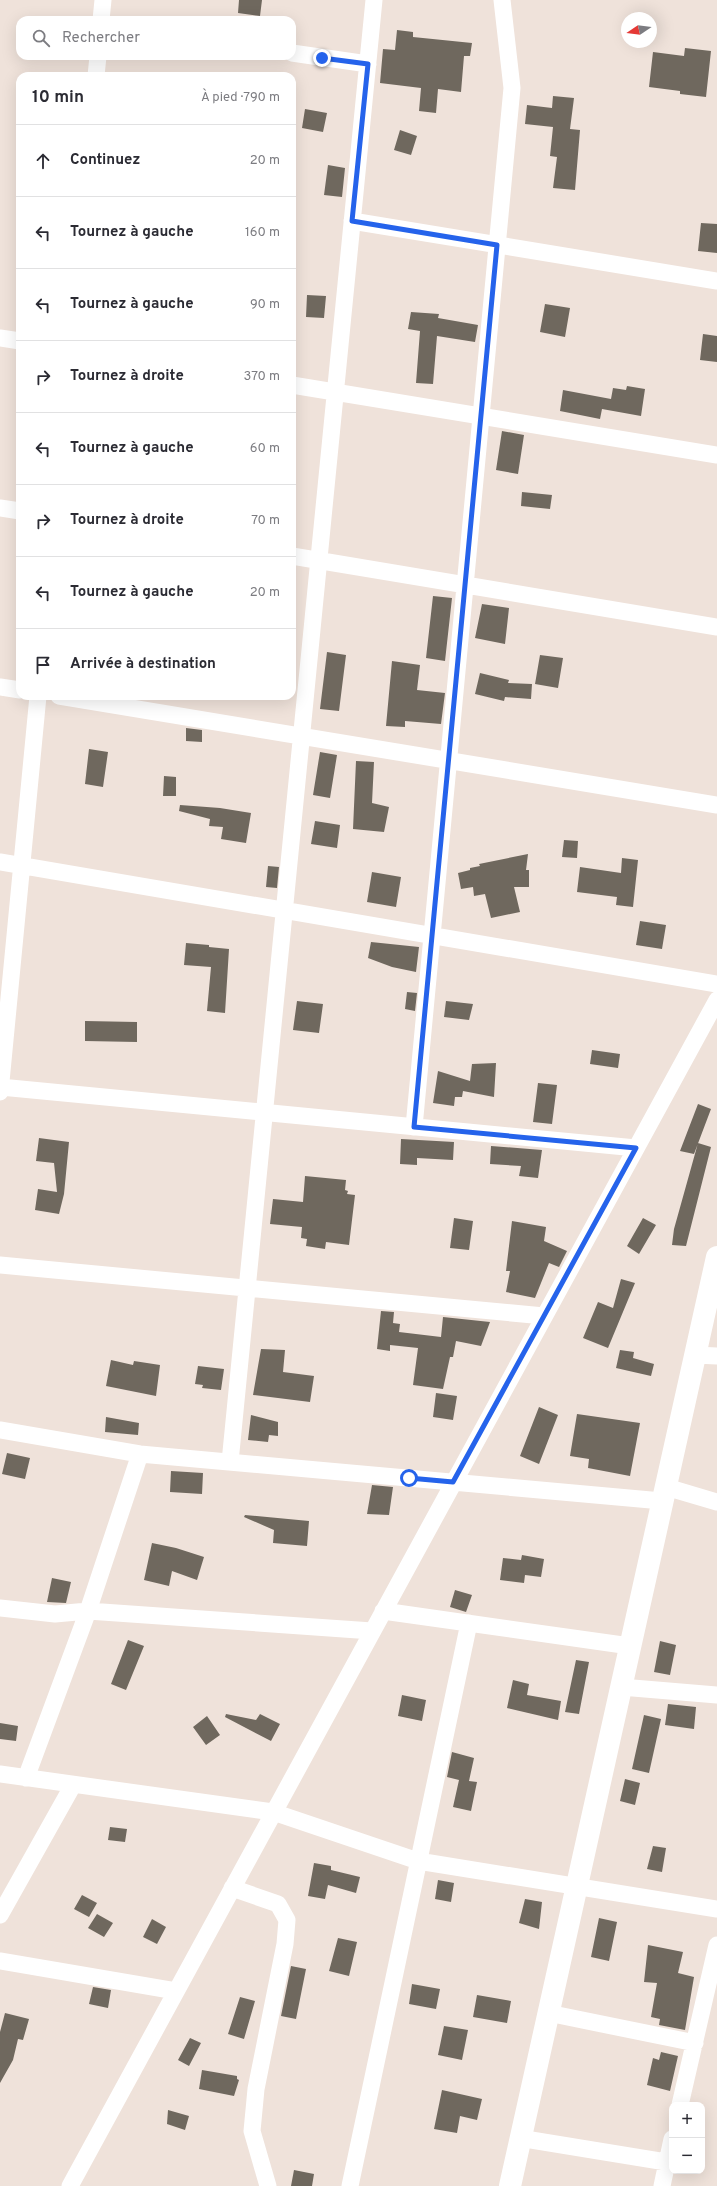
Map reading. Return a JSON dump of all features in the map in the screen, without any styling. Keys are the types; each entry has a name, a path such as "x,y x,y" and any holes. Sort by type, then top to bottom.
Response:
{"main road":[{"path":"510,2186 717,1257"}],"street":[{"path":"102,16 103,0"},
{"path":"230,1462 374,0"},
{"path":"414,1127 512,88 502,0"},
{"path":"296,54 368,64"},
{"path":"96,72 98,60"},
{"path":"352,221 717,281"},
{"path":"0,338 16,340"},
{"path":"296,386 717,455"},
{"path":"0,508 16,510"},
{"path":"296,557 717,627"},
{"path":"0,687 16,689"},
{"path":"0,1092 38,700"},
{"path":"82,700 717,805"},
{"path":"0,862 717,984"},
{"path":"70,2186 272,1812 717,1000"},
{"path":"0,1087 636,1148"},
{"path":"0,1264 544,1316"},
{"path":"695,1355 717,1356"},
{"path":"0,1430 140,1454 453,1482 664,1494 717,1502"},
{"path":"26,1778 88,1611 140,1454"},
{"path":"0,1608 56,1614 88,1611 372,1631"},
{"path":"383,1611 630,1646"},
{"path":"350,2186 469,1623"},
{"path":"621,1687 717,1695"},
{"path":"0,1774 272,1812 418,1861 717,1909"},
{"path":"0,1915 73,1785"},
{"path":"232,1888 278,1904 287,1920 285,1944 256,2090 252,2131 268,2186"},
{"path":"681,2102 717,1945"},
{"path":"0,1961 176,1991"},
{"path":"548,2013 695,2043"},
{"path":"520,2138 666,2162"},
{"path":"662,2186 669,2150"}],"building":[{"path":"239,0 262,0 260,16 238,13"},
{"path":"397,30 413,32 413,37 472,43 470,56 464,56 461,92 438,89 436,113 419,111 421,88 380,83 383,49 395,50"},
{"path":"685,48 711,51 706,97 680,94 680,91 649,87 653,52 684,56"},
{"path":"553,96 574,98 570,129 580,130 575,190 553,188 557,157 550,156 553,127 525,124 527,105 552,108"},
{"path":"305,109 327,113 323,132 302,128"},
{"path":"400,130 417,136 411,155 394,150"},
{"path":"328,165 345,168 342,197 324,195"},
{"path":"701,223 717,224 717,253 698,251"},
{"path":"307,295 326,296 324,318 306,317"},
{"path":"545,304 570,308 565,337 540,332"},
{"path":"411,312 439,314 438,318 478,325 475,342 437,336 433,384 416,383 420,331 408,329"},
{"path":"703,334 717,336 717,362 700,360"},
{"path":"627,386 645,389 641,416 602,409 600,419 560,411 563,390 611,399 613,388 626,390"},
{"path":"502,431 524,435 518,474 496,470"},
{"path":"522,492 552,495 550,509 521,506"},
{"path":"433,596 452,598 445,661 426,658"},
{"path":"482,604 509,608 505,644 475,638"},
{"path":"327,652 346,655 339,711 320,709"},
{"path":"540,655 563,658 558,688 535,684"},
{"path":"392,661 420,665 417,690 445,693 441,724 405,721 405,727 386,726"},
{"path":"480,673 509,680 508,683 532,684 531,699 505,697 504,701 475,694"},
{"path":"186,728 202,730 202,742 186,741"},
{"path":"89,749 108,752 103,787 85,784"},
{"path":"320,752 337,755 330,798 313,795"},
{"path":"356,761 374,762 372,803 389,807 384,832 353,829"},
{"path":"164,776 176,777 176,796 163,796"},
{"path":"180,805 220,808 251,813 246,843 221,839 223,827 209,826 210,819 179,811"},
{"path":"315,821 340,825 337,848 311,844"},
{"path":"564,840 578,841 577,858 562,857"},
{"path":"528,854 526,870 529,870 529,887 514,887 520,912 491,918 485,894 474,896 473,887 461,889 458,873 480,866 479,864"},
{"path":"622,858 638,860 633,907 616,905 617,897 577,892 580,867 621,873"},
{"path":"268,866 279,867 277,888 266,887"},
{"path":"372,872 401,877 396,907 367,902"},
{"path":"640,921 666,925 662,949 636,945"},
{"path":"371,942 419,947 416,972 392,967 368,958"},
{"path":"186,943 229,949 225,1013 207,1011 211,967 184,965"},
{"path":"407,992 417,993 415,1011 405,1009"},
{"path":"297,1001 323,1004 319,1033 293,1030"},
{"path":"446,1001 473,1004 469,1020 444,1017"},
{"path":"85,1021 137,1022 137,1042 85,1041"},
{"path":"592,1050 620,1054 618,1068 590,1064"},
{"path":"496,1063 494,1097 463,1091 462,1097 455,1097 454,1106 433,1103 438,1071 470,1081 472,1064"},
{"path":"538,1083 557,1085 552,1124 533,1122"},
{"path":"698,1104 711,1109 694,1154 680,1151"},
{"path":"39,1138 69,1142 64,1194 59,1214 35,1210 38,1189 57,1192 54,1163 36,1161"},
{"path":"401,1139 454,1142 453,1160 417,1158 417,1165 400,1164"},
{"path":"698,1143 711,1147 686,1246 672,1245 674,1229"},
{"path":"491,1146 542,1150 538,1178 519,1176 521,1166 490,1164"},
{"path":"305,1176 346,1180 345,1190 348,1191 347,1194 355,1195 349,1245 326,1242 325,1249 306,1246 307,1239 301,1238 302,1227 270,1224 273,1199 303,1202"},
{"path":"454,1218 473,1221 469,1250 450,1248"},
{"path":"643,1218 656,1225 639,1254 627,1246"},
{"path":"512,1221 546,1227 544,1241 567,1251 559,1267 549,1263 535,1298 506,1292 510,1271 506,1271"},
{"path":"621,1279 635,1283 608,1348 583,1338 598,1302 613,1308"},
{"path":"381,1311 394,1312 393,1323 400,1324 399,1332 441,1337 443,1317 490,1322 481,1346 456,1341 453,1357 450,1357 443,1389 413,1385 418,1348 390,1345 390,1351 377,1349"},
{"path":"261,1349 285,1350 283,1372 314,1376 310,1402 253,1395"},
{"path":"620,1350 634,1352 633,1358 654,1364 651,1376 616,1368"},
{"path":"111,1360 133,1365 134,1361 160,1365 156,1396 106,1386"},
{"path":"198,1366 224,1369 221,1390 202,1388 203,1385 195,1384"},
{"path":"436,1393 457,1396 453,1420 433,1417"},
{"path":"539,1407 558,1415 539,1464 520,1456"},
{"path":"577,1414 640,1423 630,1476 588,1468 589,1459 570,1456"},
{"path":"251,1415 278,1422 278,1436 269,1435 268,1442 248,1440"},
{"path":"106,1417 139,1423 138,1435 105,1432"},
{"path":"7,1453 30,1458 25,1479 2,1474"},
{"path":"171,1471 203,1473 202,1494 170,1492"},
{"path":"372,1485 393,1487 389,1515 367,1514"},
{"path":"245,1515 309,1521 307,1546 273,1543 274,1530 244,1517"},
{"path":"152,1543 176,1548 204,1557 197,1580 172,1571 169,1586 144,1580"},
{"path":"522,1555 544,1559 541,1577 525,1575 524,1583 500,1580 503,1558 521,1560"},
{"path":"52,1578 71,1582 66,1603 47,1602"},
{"path":"455,1590 472,1595 466,1612 450,1607"},
{"path":"128,1640 144,1646 126,1690 111,1684"},
{"path":"660,1641 676,1645 670,1675 654,1672"},
{"path":"576,1660 589,1662 579,1714 565,1712"},
{"path":"513,1680 529,1684 527,1695 561,1701 558,1720 507,1708"},
{"path":"402,1695 426,1700 422,1721 398,1716"},
{"path":"668,1704 696,1707 694,1729 665,1725"},
{"path":"226,1714 256,1720 260,1714 280,1724 271,1741 225,1717"},
{"path":"644,1715 661,1719 649,1773 632,1769"},
{"path":"207,1716 220,1735 206,1745 193,1727"},
{"path":"0,1723 18,1726 16,1741 0,1739"},
{"path":"452,1752 474,1758 469,1781 477,1782 471,1811 453,1807 459,1780 447,1777"},
{"path":"625,1779 640,1783 635,1805 620,1801"},
{"path":"110,1827 127,1829 125,1842 108,1840"},
{"path":"653,1846 666,1848 662,1872 647,1869"},
{"path":"314,1863 331,1866 331,1870 360,1877 356,1893 328,1885 325,1899 308,1896"},
{"path":"438,1880 454,1883 451,1902 435,1899"},
{"path":"82,1895 97,1903 89,1917 74,1909"},
{"path":"525,1899 542,1902 539,1929 519,1923"},
{"path":"97,1914 113,1923 104,1937 88,1928"},
{"path":"599,1918 617,1922 609,1961 591,1957"},
{"path":"152,1919 166,1927 157,1944 143,1937"},
{"path":"338,1938 357,1942 349,1976 329,1971"},
{"path":"648,1945 683,1952 678,1973 694,1977 685,2030 659,2025 660,2019 651,2017 657,1983 644,1982"},
{"path":"291,1966 306,1969 296,2019 281,2016"},
{"path":"412,1984 440,1989 436,2009 409,2004"},
{"path":"93,1987 111,1990 108,2008 89,2004"},
{"path":"477,1995 511,2001 507,2023 473,2017"},
{"path":"240,1997 255,2001 244,2039 228,2034"},
{"path":"5,2013 29,2019 23,2040 18,2039 13,2060 0,2083 0,2032"},
{"path":"444,2026 468,2030 462,2060 438,2055"},
{"path":"190,2038 201,2043 189,2066 178,2060"},
{"path":"661,2052 678,2056 670,2091 647,2085 653,2058 659,2060"},
{"path":"202,2070 237,2076 237,2079 239,2080 234,2096 199,2089"},
{"path":"442,2090 482,2099 477,2120 460,2116 457,2133 434,2129"},
{"path":"168,2110 189,2116 185,2130 167,2124"},
{"path":"294,2170 314,2174 312,2186 291,2186"}],"route":[{"path":"322,58 368,64 352,221 497,245 414,1127 636,1148 453,1482 409,1478"}]}
